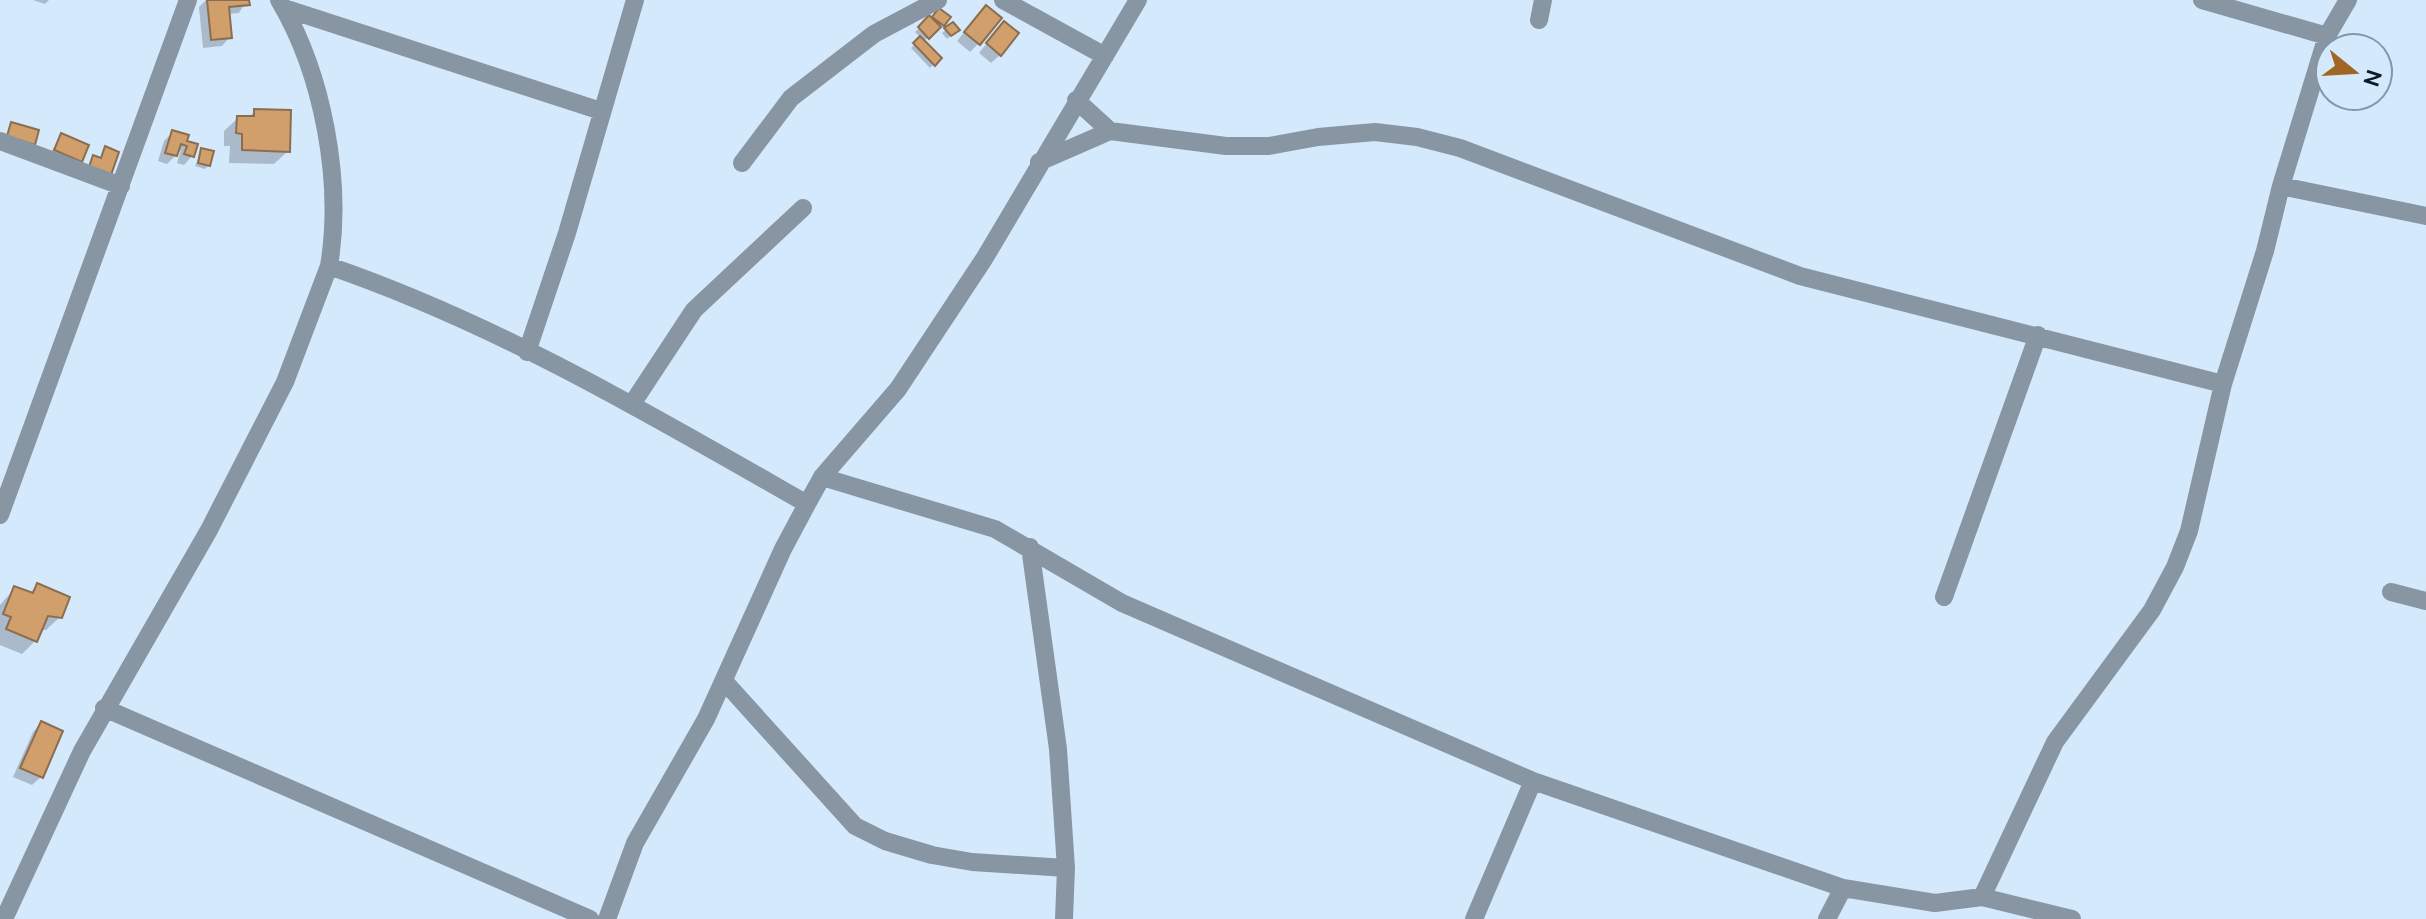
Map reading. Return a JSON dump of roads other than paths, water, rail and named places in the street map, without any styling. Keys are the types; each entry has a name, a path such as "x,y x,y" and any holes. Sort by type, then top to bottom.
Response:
{"street":[{"path":"0,515 188,0"},
{"path":"527,352 567,233 635,0"},
{"path":"742,163 791,98 874,34 938,0"},
{"path":"1003,0 1105,56"},
{"path":"607,919 635,843 724,681 783,549 822,477 898,389 984,259 1138,0"},
{"path":"1539,20 1543,0"},
{"path":"2202,0 2314,32"},
{"path":"2329,32 2348,0"},
{"path":"282,4 601,111"},
{"path":"4,919 52,812 104,708 223,503 285,382 329,266 335,228 319,95 282,4"},
{"path":"1982,897 2055,742 2152,610 2175,567 2202,481 2223,384 2314,78"},
{"path":"1076,100 1110,131"},
{"path":"1039,162 1110,131 1226,146 1269,146 1375,132 1417,137 1460,148 1800,276 2223,384"},
{"path":"0,141 121,186"},
{"path":"2281,186 2426,216"},
{"path":"632,404 711,291 803,208"},
{"path":"329,266 381,284 632,404 807,504"},
{"path":"1944,597 2038,335"},
{"path":"822,477 995,529 1122,603 1533,781 1843,888 1933,911 1982,897 2072,919"},
{"path":"1030,547 1058,749 1066,868 1064,919"},
{"path":"2391,592 2426,601"},
{"path":"724,681 855,826 885,841 932,855 972,862 1066,868"},
{"path":"104,708 590,919"},
{"path":"1474,919 1533,781"},
{"path":"1827,919 1843,888"}]}
